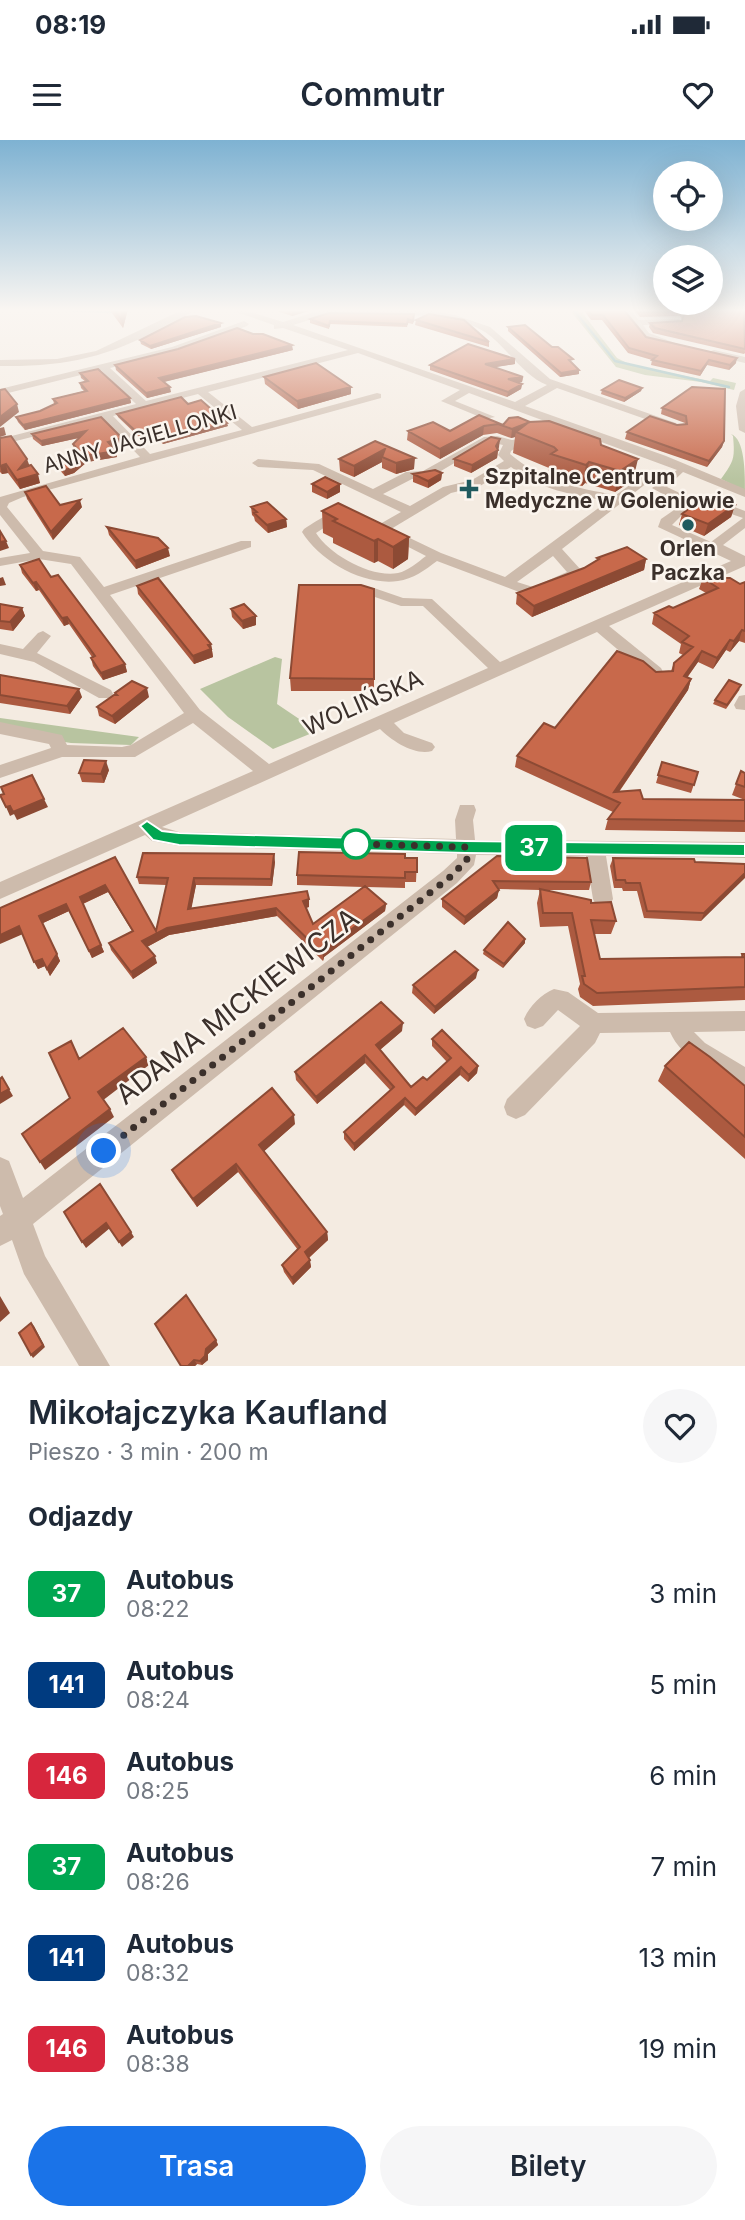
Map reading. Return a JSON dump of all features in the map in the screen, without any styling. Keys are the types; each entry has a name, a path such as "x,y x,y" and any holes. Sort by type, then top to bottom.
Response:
{"street":[{"path":"0,393 111,366"},
{"path":"0,442 295,366"},
{"path":"395,366 745,500"},
{"path":"529,366 555,385 680,427"},
{"path":"104,368 144,405"},
{"path":"516,406 555,385"},
{"path":"201,391 249,430"},
{"path":"489,417 446,401 465,392 516,406 560,429 662,459 745,494"},
{"path":"745,392 741,406 745,430"},
{"name":"ANNY JAGIELLONKI","path":"39,555 0,507 4,500 377,396"},
{"path":"106,415 147,458"},
{"path":"373,494 410,475 425,475 488,439 523,439 505,449 504,455 536,480 566,492 618,499"},
{"path":"381,529 447,490 475,483 512,462"},
{"path":"258,463 315,467 410,511"},
{"path":"678,473 658,488 694,505"},
{"path":"506,583 618,499 638,475 662,484"},
{"path":"714,546 737,521 709,501 694,505 666,522 665,527 744,561"},
{"path":"436,556 402,576 387,577 351,566 330,556 309,532 336,514 344,514 436,556 506,583 535,591 573,576 575,570 554,548"},
{"path":"101,593 246,544"},
{"path":"0,562 39,555 75,560 194,714 212,731 267,772"},
{"name":"WOLIŃSKA","path":"0,891 744,561"},
{"path":"336,589 374,592 401,602 427,602 499,670"},
{"path":"598,625 661,677"},
{"path":"28,654 43,636"},
{"path":"0,649 28,654 105,694"},
{"path":"0,772 61,751 135,751 194,714"},
{"path":"0,728 56,739 61,751"},
{"path":"465,847 464,820 467,810"},
{"path":"147,826 159,836 179,839 465,847 745,850"},
{"name":"ADAMA MICKIEWICZA","path":"9,1227 450,877 467,860 465,847"},
{"path":"595,848 603,899"},
{"path":"535,1018 549,1003 560,999 594,1023 745,1021"},
{"path":"516,1107 587,1035 594,1023"},
{"path":"677,1023 683,1037 701,1056 734,1072 745,1082"},
{"path":"0,1170 9,1227 95,1366"}],"green space":[{"path":"637,366 710,381 713,378 736,383 734,390 701,382 645,375 616,367"},
{"path":"731,434 736,437 742,449 745,491 721,479 734,455"},
{"path":"275,657 282,659 277,704 317,731 273,749 228,717 200,689"},
{"path":"0,718 139,737 131,745 71,743 0,732"}],"building":[{"path":"116,366 207,366 159,378 170,387 146,393"},
{"path":"304,366 321,366 351,387 297,401 264,377"},
{"path":"434,366 491,366 523,377 508,379 522,384 508,392"},
{"path":"553,366 575,366 579,370 561,373"},
{"path":"680,366 704,366 701,371"},
{"path":"98,369 130,398 23,425 16,417 57,403 53,399 87,391 80,383 88,381 80,373"},
{"path":"619,380 642,388 625,398 602,390"},
{"path":"692,387 725,389 724,441 709,461 627,432 650,416 677,425 687,424 686,416 662,408"},
{"path":"5,389 17,404 0,417 0,390"},
{"path":"181,397 188,404 201,400 227,423 162,440 153,431 140,435 117,414"},
{"path":"479,415 503,425 509,418 518,417 530,422 512,429 498,424 484,426 440,449 408,431 433,422 450,431"},
{"path":"101,417 122,438 108,442 116,451 85,456 73,468 63,470 56,462 82,455 73,444 86,431 41,441 32,434"},
{"path":"549,421 600,439 601,445 638,459 620,471 589,462 586,465 551,454 557,450 554,447 516,432 529,422"},
{"path":"11,436 27,459 19,469 31,465 38,474 17,480 6,464 0,466 0,438"},
{"path":"491,437 500,439 496,446 498,450 472,465 454,459"},
{"path":"375,441 415,458 396,463 382,457 385,449 354,466 339,459"},
{"path":"435,470 442,473 428,481 413,474"},
{"path":"325,477 340,484 327,492 312,484"},
{"path":"46,486 60,505 80,500 51,532 25,492"},
{"path":"706,495 735,505 708,524 682,514"},
{"path":"267,502 286,519 267,525 251,507"},
{"path":"338,503 409,537 393,547 378,539 374,541 333,521 337,519 322,511"},
{"path":"107,527 158,538 168,548 135,561"},
{"path":"0,531 6,541 0,542"},
{"path":"627,547 646,559 534,606 517,593 584,568 599,559 597,558"},
{"path":"39,559 51,577 58,575 125,664 101,673 91,658 95,656 67,617 62,618 20,565"},
{"path":"158,578 211,644 208,645 211,649 193,656 137,586"},
{"path":"703,578 730,578 740,584 745,582 745,631 742,630 734,641 730,640 717,658 702,651 684,676 691,679 614,792 640,790 643,799 745,800 745,821 608,819 620,803 517,756 544,723 555,728 617,651 643,661 656,672 673,671 674,663 693,647 682,642 689,636 654,613 669,606 673,608 718,588"},
{"path":"299,585 361,585 374,589 374,679 290,678"},
{"path":"0,604 22,608 10,622 0,621"},
{"path":"244,604 256,616 242,621 231,609"},
{"path":"0,675 79,689 67,706 0,695"},
{"path":"729,680 741,685 727,705 715,700"},
{"path":"132,681 147,688 112,716 97,707 117,695 115,693"},
{"path":"84,760 106,761 101,774 79,773"},
{"path":"662,762 698,772 694,785 658,775"},
{"path":"741,771 745,773 745,787 736,784"},
{"path":"32,775 44,799 13,812 10,806 6,807 0,795 4,794 1,787"},
{"path":"299,852 405,854 405,858 417,858 417,872 405,872 405,878 297,875"},
{"path":"143,853 274,854 271,879 194,878 188,909 307,891 309,899 303,901 313,924 365,886 386,904 323,950 323,954 276,908 167,928 142,941 155,956 131,972 109,943 133,931 105,885 80,897 101,945 89,951 66,904 39,916 57,954 47,969 42,959 34,962 19,926 0,935 0,908 115,857 156,931 168,878 137,877"},
{"path":"497,856 587,858 591,882 493,881 499,890 465,917 442,899"},
{"path":"613,858 694,859 695,862 745,864 745,873 704,913 647,911 640,883 616,880"},
{"path":"540,889 591,900 591,903 611,902 616,921 591,920 600,959 743,957 742,954 745,954 745,987 597,993 584,984 582,976 585,976 572,913 543,913"},
{"path":"508,922 525,939 504,964 484,950"},
{"path":"455,951 478,970 435,1007 413,985"},
{"path":"381,1002 403,1023 376,1045 411,1087 423,1077 427,1080 451,1058 432,1039 442,1030 478,1066 469,1075 461,1067 416,1109 405,1098 354,1144 344,1132 394,1087 365,1055 316,1097 295,1072"},
{"path":"123,1028 146,1057 98,1092 110,1109 40,1162 22,1134 70,1098 49,1053 71,1041 79,1059"},
{"path":"689,1042 745,1086 745,1137 665,1066"},
{"path":"2,1077 9,1089 0,1094 0,1079"},
{"path":"272,1088 294,1115 259,1145 327,1232 305,1252 310,1260 292,1278 282,1265 300,1247 236,1164 193,1199 172,1170"},
{"path":"100,1184 131,1232 119,1242 106,1223 82,1242 64,1212"},
{"path":"186,1295 216,1340 206,1349 205,1356 200,1361 194,1360 188,1366 181,1366 155,1324"},
{"path":"31,1323 43,1345 31,1355 19,1333"}],"waterway":[{"path":"638,366 729,387"}],"bus line":[{"name":"37","path":"147,826 159,836 179,839 465,847 745,850"}],"place":[{"name":"Szpitalne Centrum Medyczne w Goleniowie","path":"469,489"},
{"name":"Orlen Paczka","path":"688,525"}],"route":[{"path":"104,1151 450,877 467,860 465,847 356,844"}]}
